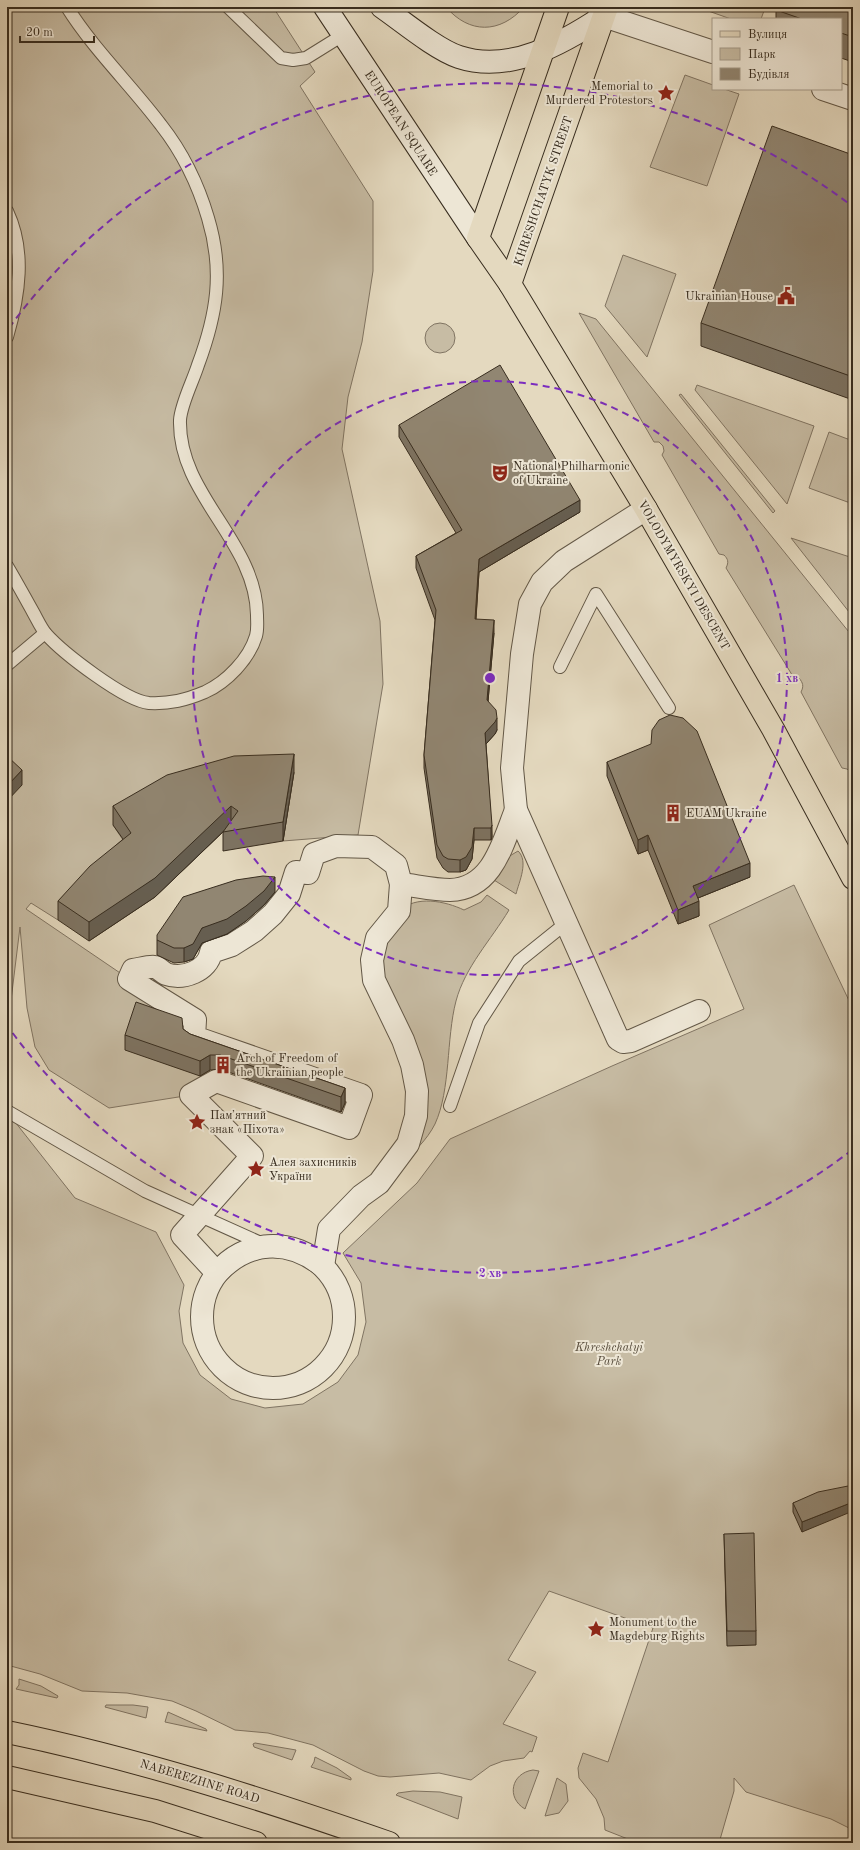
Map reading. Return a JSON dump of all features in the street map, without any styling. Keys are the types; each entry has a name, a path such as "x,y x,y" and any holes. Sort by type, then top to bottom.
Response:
{"main road":[{"path":"478,238 558,7"},
{"name":"KHRESHCHATYK STREET","path":"510,284 603,10"},
{"name":"VOLODYMYRSKYI DESCENT","path":"478,238 510,284 646,508 773,729 853,878"},
{"name":"NABEREZHNE ROAD","path":"7,1732 128,1760 190,1777 272,1802 389,1843"},
{"path":"7,1777 155,1811 256,1843"}],"street":[{"name":"EUROPEAN SQUARE","path":"326,7 478,238"},
{"path":"382,7 443,50 458,57 474,61 509,60 542,51 574,35 603,10 712,52"},
{"path":"826,90 853,99"},
{"path":"646,508 564,560 542,582 530,604 522,654 512,768 516,810 565,924 618,1039 623,1042 631,1041 699,1011"},
{"path":"401,884 450,890 464,888 475,884 485,876 495,860 516,810"},
{"path":"336,846 372,847 396,865 401,884 399,911 377,938 372,960 374,980 403,1040 412,1064 417,1091 416,1116 408,1144 379,1183 361,1196 329,1229 323,1266 312,1258 298,1251 271,1247 251,1250 236,1256 217,1273 182,1235 199,1216 252,1156 191,1095 216,1081 349,1128 361,1095 194,1037 195,1020 128,979 133,970 155,967 165,974 173,975 188,974 200,969 206,964 211,952 232,945 254,931 273,914 290,894 296,872 308,873 314,854 336,846"},
{"path":"271,1247 236,1257 222,1268 206,1293 202,1316 205,1340 216,1360 233,1376 254,1386 278,1388 301,1383 320,1371 335,1352 343,1330 344,1307 336,1285 322,1266 312,1258 298,1251"}],"lane":[{"path":"7,566 45,633 77,662 128,695 147,703 185,701 211,689 232,673 248,654 257,634 257,599 249,571 205,499 189,469 181,442 180,417 210,332 217,289 215,247 208,218 196,182 162,125 82,31 67,7"},
{"path":"228,7 281,58 293,60 306,58 343,35"},
{"path":"7,211 17,246 19,279 15,309 7,337"},
{"path":"560,667 596,594 669,708"},
{"path":"7,665 45,633"},
{"path":"450,1106 479,1024 519,961 565,924"},
{"path":"7,1112 145,1192 271,1247"}],"green space":[{"path":"7,7 273,7 315,72 300,86 373,201 373,271 362,342 348,397 342,449 380,621 383,684 358,835 283,841 294,773 113,825 131,852 90,885 58,920 31,903 26,909 129,979 195,1020 194,1037 125,1049 216,1081 191,1095 109,1108 49,1070 35,1047 27,1008 20,927 7,1033"},
{"path":"446,7 524,7 515,16 505,22 495,26 485,27 474,26 465,22 455,16"},
{"path":"697,7 765,8 761,18 728,18"},
{"path":"685,75 712,85 712,90 727,90 739,94 707,186 650,167"},
{"path":"623,255 676,274 647,357 605,306"},
{"path":"579,313 596,319 853,637 853,790 849,782 851,772 842,768 801,692 803,685 801,681 799,678 794,678 726,568 728,564 727,559 724,555 719,554 662,455 664,451 663,446 659,442 654,442"},
{"path":"440,323 451,327 455,338 451,349 440,353 429,349 425,338 429,327"},
{"path":"697,385 814,426 787,504 695,390"},
{"path":"681,394 775,511 773,513 679,395"},
{"path":"829,432 853,441 853,504 809,488"},
{"path":"791,538 853,558 853,617"},
{"path":"518,851 523,860 523,866 516,894 494,880 508,857"},
{"name":"Khreshchatyi Park","path":"794,885 853,1009 853,1830 831,1819 746,1792 734,1778 734,1791 719,1843 638,1843 605,1830 604,1818 596,1799 579,1778 578,1768 583,1753 608,1762 653,1628 549,1591 508,1660 536,1672 503,1724 537,1737 532,1752 530,1751 524,1758 503,1761 490,1766 471,1780 439,1773 390,1777 378,1776 364,1771 313,1745 268,1733 235,1730 172,1701 127,1693 82,1691 40,1674 7,1665 7,1097 8,1113 75,1198 156,1232 184,1285 179,1311 183,1343 200,1375 231,1399 265,1408 303,1404 338,1382 358,1355 366,1322 361,1283 343,1253 417,1183 450,1139 612,1066 744,1009 709,925"},
{"path":"487,895 509,910 472,965 460,989 453,1016 444,1095 435,1124 424,1141 400,1165 416,1116 392,1018 377,938 396,914 406,906 422,901 431,901 448,904 464,910 481,902"},
{"path":"19,1679 41,1686 58,1696 57,1698 16,1689 19,1685"},
{"path":"106,1705 133,1705 148,1707 146,1718 105,1707"},
{"path":"168,1712 206,1729 207,1731 165,1722"},
{"path":"255,1743 296,1750 292,1760 254,1747 253,1744"},
{"path":"315,1757 337,1768 351,1778 351,1780 311,1767"},
{"path":"533,1770 539,1771 525,1809 515,1799 513,1793 514,1786 520,1776"},
{"path":"557,1778 566,1784 568,1801 559,1813 545,1816"},
{"path":"413,1791 440,1792 462,1797 458,1819 396,1795 398,1793"}],"building":[{"path":"778,7 853,7 853,37 842,33 842,18 799,18 776,10"},
{"name":"Ukrainian House","path":"772,126 853,155 853,377 701,323"},
{"path":"500,365 580,500 479,559 475,619 494,620 487,700 496,710 497,718 485,733 492,825 491,828 474,828 472,847 466,857 460,860 448,859 443,856 437,845 424,755 436,610 416,556 462,530 399,425"},
{"name":"EUAM Ukraine","path":"670,715 683,718 697,731 750,863 693,886 699,901 678,910 648,835 638,840 607,762 651,744 652,730 659,720"},
{"path":"294,754 283,822 223,832 238,811 231,806 155,878 89,922 58,901 90,866 131,833 113,806 167,775 234,756"},
{"path":"7,756 22,770 7,786"},
{"path":"263,876 275,877 264,891 246,906 227,919 202,928 193,944 184,948 174,948 157,940 157,935 183,897 236,880"},
{"path":"136,1002 182,1018 183,1029 190,1034 345,1088 341,1097 220,1055 210,1055 200,1061 125,1035"},
{"path":"853,1485 853,1502 802,1522 793,1503 818,1492"},
{"path":"754,1533 756,1631 727,1631 724,1534"}],"place":[{"name":"Memorial to Murdered Protestors","path":"666,93"},
{"name":"Ukrainian House","path":"786,296"},
{"name":"National Philharmonic of Ukraine","path":"500,473"},
{"name":"EUAM Ukraine","path":"673,813"},
{"name":"Arch of Freedom of the Ukrainian people","path":"223,1065"},
{"name":"Памʼятний знак «Піхота»","path":"197,1122"},
{"name":"Алея захисників України","path":"256,1169"},
{"name":"Monument to the Magdeburg Rights","path":"596,1629"}]}
